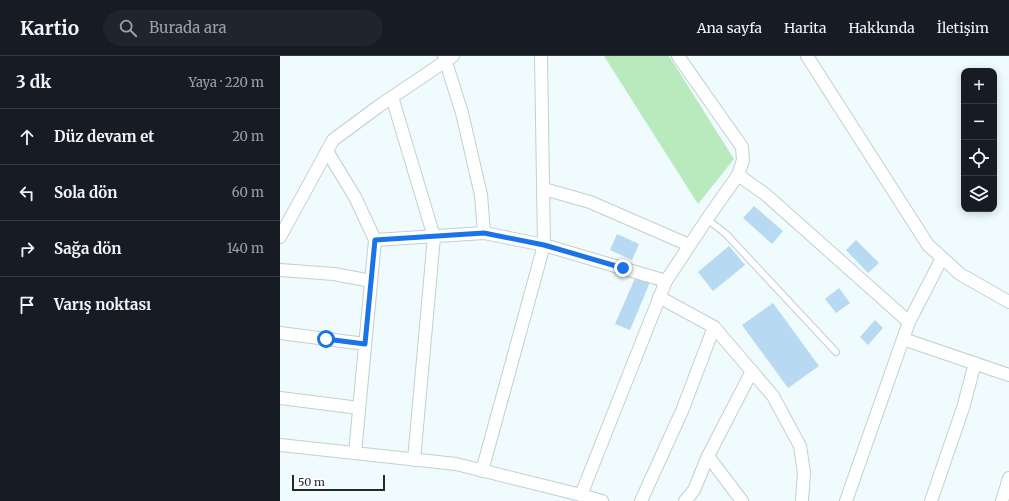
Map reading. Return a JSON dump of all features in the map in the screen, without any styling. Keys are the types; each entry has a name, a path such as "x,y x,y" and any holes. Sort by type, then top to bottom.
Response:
{"street":[{"path":"482,471 544,245 541,56"},
{"path":"581,495 666,281 689,245 738,175 743,160 742,147 678,56"},
{"path":"807,56 928,245 960,274 1009,302"},
{"path":"280,238 333,140 447,58 462,113 481,195 484,233"},
{"path":"392,97 434,237 414,460"},
{"path":"327,151 355,197 375,240 355,453"},
{"path":"738,175 765,194 909,322"},
{"path":"544,190 590,202 689,245"},
{"path":"375,240 484,233 544,245 666,281"},
{"path":"846,501 909,322 942,258"},
{"path":"280,270 334,274 371,280"},
{"path":"660,297 714,327 774,396 800,446 804,473 802,501"},
{"path":"642,501 682,411 714,327"},
{"path":"280,333 365,344"},
{"path":"903,339 1009,375"},
{"path":"931,501 963,408 975,364"},
{"path":"685,501 694,490 708,456 752,371"},
{"path":"280,398 359,408"},
{"path":"280,445 456,464 602,501"},
{"path":"708,456 742,501"},
{"path":"1002,501 1009,478"}],"lane":[{"path":"707,219 726,234 836,352"}],"green space":[{"path":"604,56 669,56 734,159 698,204"}],"building":[{"path":"754,206 783,231 772,244 743,218"},
{"path":"617,234 639,244 632,260 610,250"},
{"path":"856,240 879,263 868,273 846,250"},
{"path":"729,246 745,265 713,291 698,272"},
{"path":"636,276 650,282 630,330 615,324"},
{"path":"839,288 850,303 836,313 825,299"},
{"path":"773,303 819,366 788,388 742,325"},
{"path":"875,320 883,328 868,345 860,337"}],"route":[{"path":"326,339 365,344 375,240 484,233 544,245 623,268"}]}
